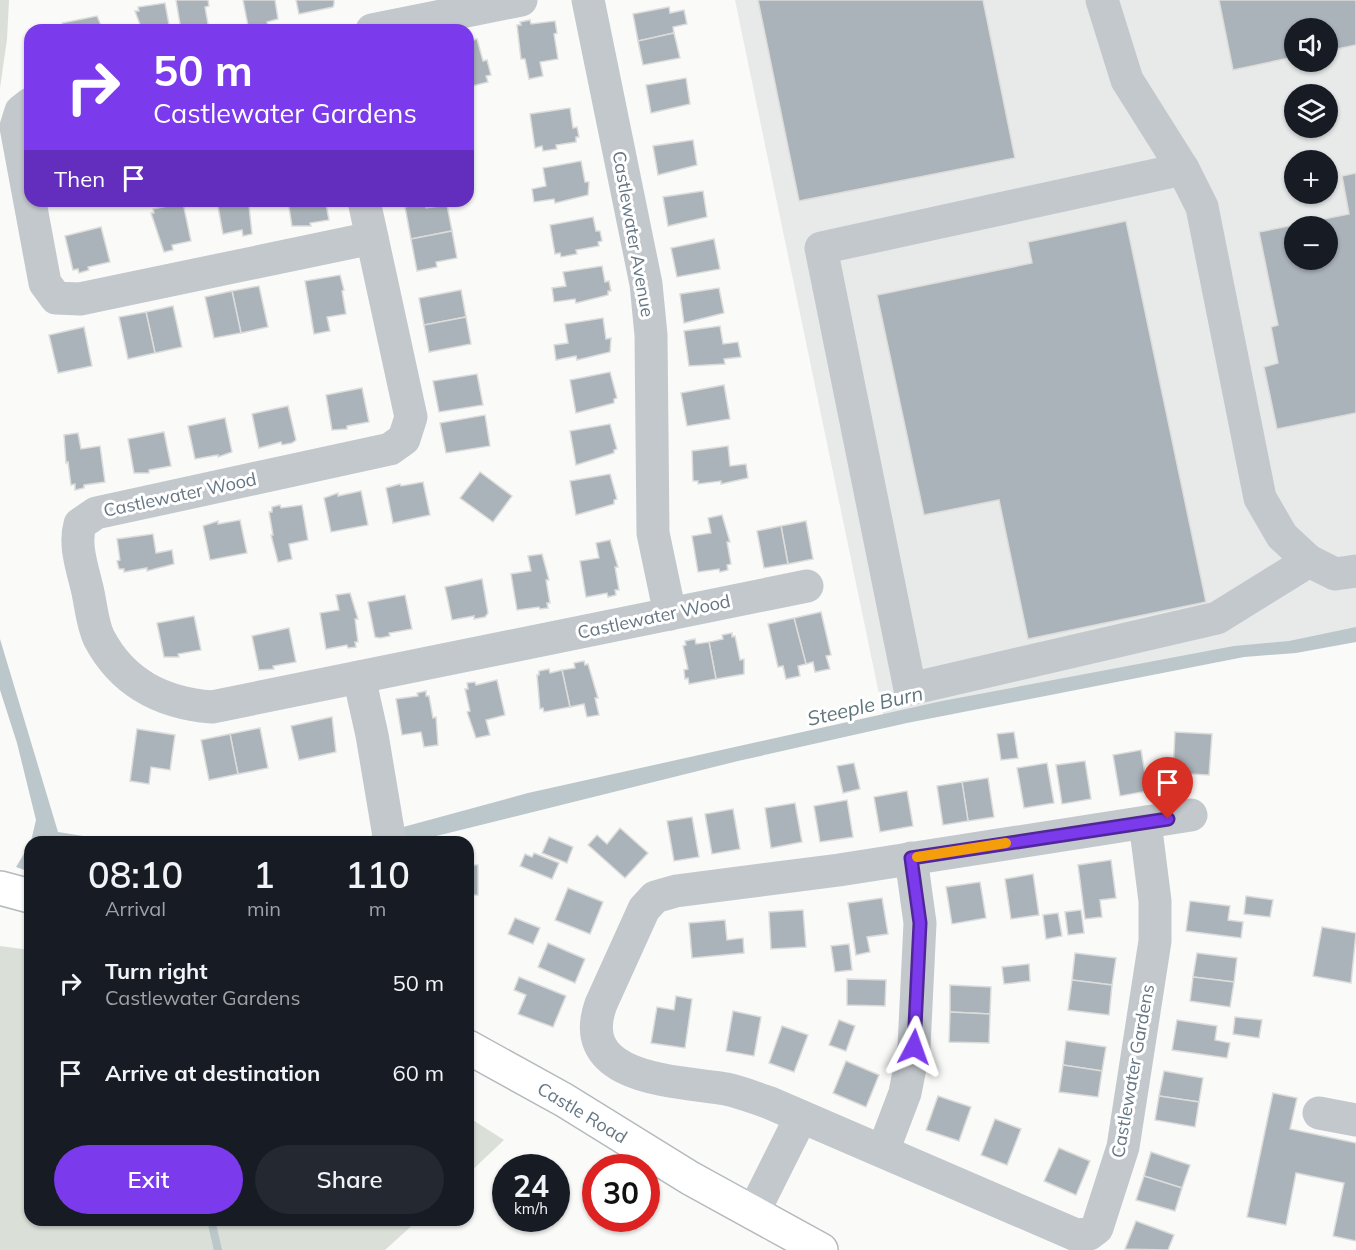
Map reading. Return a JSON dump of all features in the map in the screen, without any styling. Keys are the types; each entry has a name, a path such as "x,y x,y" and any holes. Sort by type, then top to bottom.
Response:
{"main road":[{"name":"Castle Road","path":"474,1050 564,1100 690,1178 821,1250"}],"street":[{"path":"402,24 521,0"},
{"name":"Castlewater Avenue","path":"588,0 646,284 651,335 652,532 670,614"},
{"path":"1102,0 1127,80 1183,169 1202,207 1260,498 1282,536 1309,561 1335,574 1356,571"},
{"path":"24,109 21,111 16,127 24,170"},
{"path":"1183,169 821,248 910,690 1217,618 1309,561"},
{"path":"31,207 45,283 56,298 80,298 372,238"},
{"name":"Castlewater Wood","path":"365,207 411,417 404,439 390,449 96,513 80,524 78,549 98,636 114,662 135,681 157,695 184,705 212,707 807,586"},
{"path":"358,677 372,735 389,836"},
{"name":"Castlewater Gardens","path":"1145,822 1155,901 1155,941 1124,1147 1097,1228 1089,1234 1076,1235 883,1151 741,1093 643,1077 618,1065 605,1051 597,1037 596,1016 638,919 655,897 676,891 1191,815"},
{"path":"883,1151 905,1093 914,1047 920,923 911,858"},
{"path":"1319,1113 1356,1120"},
{"path":"753,1213 801,1117"}],"shaded area":[{"path":"0,0 9,0 7,39 0,88"},
{"path":"735,0 1356,0 1356,642 1248,656 885,723"},
{"path":"1356,627 1356,642 1296,653 1244,657 907,723 738,761 436,836 370,836 528,793 942,701 1234,646 1289,641"},
{"path":"0,639 58,832 83,836 32,836 36,820 17,743 0,690"},
{"path":"24,854 24,870 16,867"},
{"path":"0,946 24,949 24,1226 411,1226 385,1250 0,1250"},
{"path":"474,1121 504,1140 474,1168"}],"building":[{"path":"176,0 208,0 209,6 205,7 208,24 180,24"},
{"path":"243,0 275,0 278,19 267,22 268,24 248,24"},
{"path":"296,0 334,0 334,4 333,7 299,14"},
{"path":"758,0 983,0 1015,158 799,201"},
{"path":"1219,0 1356,0 1356,45 1338,49 1338,18 1284,18 1284,59 1233,70"},
{"path":"165,3 169,24 140,24 135,11 139,11 138,7"},
{"path":"669,7 670,13 684,10 687,24 673,27 674,33 638,41 633,14"},
{"path":"97,16 100,24 62,24"},
{"path":"530,20 531,24 555,21 557,33 554,34 558,59 540,62 543,76 529,79 525,59 521,59 517,25"},
{"path":"674,33 680,58 643,65 638,41"},
{"path":"477,39 483,61 487,60 491,75 486,76 488,82 474,86 474,40"},
{"path":"686,78 690,104 651,113 646,85"},
{"path":"570,108 573,128 577,127 579,137 576,137 576,142 556,145 557,149 543,151 542,146 535,148 530,114"},
{"path":"693,140 697,165 658,175 653,146"},
{"path":"581,161 585,182 589,182 588,195 555,203 554,199 534,202 532,189 546,186 543,168"},
{"path":"1356,173 1356,413 1277,429 1264,367 1278,363 1271,327 1278,325 1259,232 1284,227 1284,270 1338,270 1338,216 1349,214 1342,176"},
{"path":"703,191 707,217 668,226 663,197"},
{"path":"184,207 191,241 172,245 173,250 164,252 151,213 154,213 153,209"},
{"path":"218,207 249,207 252,234 243,236 242,230 223,234"},
{"path":"289,207 327,207 329,220 310,223 311,226 292,226"},
{"path":"405,207 447,207 452,231 411,239"},
{"path":"593,217 596,231 600,231 602,241 598,242 599,246 576,250 577,254 561,257 560,253 555,254 550,225"},
{"path":"1126,221 1206,602 1028,639 999,500 924,515 877,295 1032,263 1028,242"},
{"path":"101,227 110,262 88,267 89,270 79,273 78,269 73,270 65,236"},
{"path":"452,231 457,258 436,262 437,267 417,271 411,239"},
{"path":"714,239 720,269 677,277 671,248"},
{"path":"602,266 605,282 609,281 611,291 608,291 608,295 576,303 575,299 554,302 552,288 566,286 563,272"},
{"path":"340,275 346,314 327,317 330,331 314,334 305,281"},
{"path":"259,286 268,327 241,333 232,291"},
{"path":"719,288 724,313 684,323 680,294"},
{"path":"461,290 466,317 424,325 419,298"},
{"path":"232,291 241,333 214,338 205,297"},
{"path":"173,306 182,347 155,353 146,312"},
{"path":"146,312 155,353 128,359 119,317"},
{"path":"466,317 471,344 429,352 424,325"},
{"path":"603,318 606,339 611,338 610,352 577,360 576,356 556,360 554,345 568,343 565,324"},
{"path":"720,326 723,344 738,342 741,357 724,359 725,364 689,366 684,331"},
{"path":"84,327 92,366 58,373 49,335"},
{"path":"610,372 617,398 614,399 614,403 576,413 570,380"},
{"path":"477,374 483,405 439,412 433,381"},
{"path":"724,385 730,419 687,426 681,393"},
{"path":"362,388 369,422 347,426 347,429 332,430 326,395"},
{"path":"288,406 296,440 292,443 282,445 281,442 259,448 252,414"},
{"path":"485,415 490,446 446,453 440,423"},
{"path":"225,418 232,452 218,457 218,455 195,459 188,426"},
{"path":"610,424 617,449 614,453 576,465 570,431"},
{"path":"164,432 171,466 149,470 149,473 134,473 128,439"},
{"path":"78,433 81,449 100,446 105,482 84,485 84,488 75,490 75,484 71,485 68,462 66,463 64,435"},
{"path":"728,446 730,466 746,464 748,478 721,484 721,481 698,484 698,481 693,481 692,451"},
{"path":"480,472 512,496 493,522 460,498"},
{"path":"610,474 617,499 614,500 614,504 576,515 570,481"},
{"path":"423,482 430,515 393,523 386,488"},
{"path":"361,491 368,525 331,532 324,498 338,493 338,496"},
{"path":"280,505 281,508 302,505 308,540 289,544 292,559 278,562 271,535 273,535 269,512 272,512 272,507"},
{"path":"722,515 730,542 727,542 731,564 727,565 728,570 720,572 719,569 698,572 692,536 711,533 708,518"},
{"path":"240,520 247,553 210,560 203,526 218,521 218,524"},
{"path":"806,521 813,559 788,564 781,526"},
{"path":"781,526 788,564 764,568 757,531"},
{"path":"153,534 156,553 172,550 174,564 147,571 147,568 124,572 124,569 119,569 117,539"},
{"path":"610,540 618,567 615,567 619,590 615,590 616,595 608,597 607,593 586,597 580,561 599,558 596,543"},
{"path":"542,554 549,580 546,580 550,603 547,603 548,608 517,610 511,574 531,571 528,556"},
{"path":"482,579 488,613 485,617 474,619 474,616 452,620 445,587"},
{"path":"350,593 358,619 355,619 358,642 355,642 356,647 348,648 347,645 326,649 320,613 339,610 336,595"},
{"path":"405,595 412,629 389,633 390,636 375,637 368,602"},
{"path":"821,612 831,655 826,656 830,669 815,672 813,662 806,664 794,618"},
{"path":"194,616 201,650 178,654 179,657 164,657 157,623"},
{"path":"794,618 806,664 798,666 800,676 786,679 783,666 778,667 768,624"},
{"path":"289,628 296,662 273,666 274,669 259,670 252,636"},
{"path":"732,633 732,637 735,636 740,660 744,659 744,674 716,679 709,642 723,639 722,635"},
{"path":"695,639 696,644 709,642 716,679 689,684 688,678 685,679 684,670 688,669 683,646 686,645 685,641"},
{"path":"584,661 585,665 588,664 598,698 595,698 599,715 587,717 584,704 570,707 562,670 575,668 574,663"},
{"path":"549,669 550,673 562,670 570,707 544,712 543,708 540,709 537,675 539,671"},
{"path":"497,680 505,715 486,720 490,735 476,738 467,712 470,711 465,689 468,689 467,683 475,682 476,685"},
{"path":"426,691 433,718 436,717 438,745 424,747 421,732 402,735 396,699 418,696 417,693"},
{"path":"332,717 336,752 299,760 291,726"},
{"path":"260,728 268,768 238,774 230,734"},
{"path":"137,729 175,735 170,770 151,767 149,784 130,781"},
{"path":"1014,732 1018,758 1001,760 997,734"},
{"path":"1175,732 1212,734 1209,775 1173,773"},
{"path":"230,734 238,774 209,780 201,740"},
{"path":"1141,750 1148,791 1120,796 1113,755"},
{"path":"1085,761 1091,799 1062,804 1056,765"},
{"path":"854,763 860,789 843,793 837,766"},
{"path":"1047,763 1054,803 1024,808 1017,768"},
{"path":"988,778 994,817 968,821 962,782"},
{"path":"962,782 968,821 943,825 937,786"},
{"path":"907,791 913,826 880,832 874,797"},
{"path":"847,800 853,837 820,842 814,806"},
{"path":"795,803 802,842 771,848 765,808"},
{"path":"733,809 740,849 712,854 705,814"},
{"path":"692,817 699,857 674,861 667,821"},
{"path":"620,828 648,853 625,878 588,845 597,835 607,844"},
{"path":"549,837 573,847 567,863 542,853"},
{"path":"534,853 559,863 552,879 520,866 525,854 532,857"},
{"path":"1111,860 1116,898 1100,900 1102,917 1085,919 1078,865"},
{"path":"474,865 478,865 478,895 474,895"},
{"path":"1033,874 1039,915 1011,919 1005,879"},
{"path":"980,882 986,918 952,924 946,887"},
{"path":"568,888 603,902 590,934 555,920"},
{"path":"1246,896 1273,900 1270,917 1244,914"},
{"path":"882,898 888,934 867,937 870,952 856,955 848,903"},
{"path":"1190,901 1230,906 1228,920 1243,922 1241,938 1186,931"},
{"path":"803,910 806,947 771,949 769,912"},
{"path":"1081,910 1084,933 1068,935 1065,912"},
{"path":"1058,913 1062,936 1046,939 1043,915"},
{"path":"515,918 540,928 533,944 508,934"},
{"path":"725,920 727,940 743,938 744,953 692,958 689,923"},
{"path":"1322,927 1356,933 1351,983 1313,976"},
{"path":"548,943 585,959 575,983 538,967"},
{"path":"849,944 852,970 835,972 831,946"},
{"path":"1075,953 1116,958 1112,985 1072,980"},
{"path":"1197,953 1237,958 1234,982 1193,977"},
{"path":"1029,964 1030,981 1004,984 1002,967"},
{"path":"519,977 566,996 553,1027 518,1014 526,995 514,990"},
{"path":"1193,977 1234,982 1230,1007 1190,1001"},
{"path":"847,979 886,980 885,1006 847,1005"},
{"path":"1072,980 1112,985 1109,1015 1068,1010"},
{"path":"950,985 991,987 990,1014 950,1012"},
{"path":"676,996 692,999 685,1048 651,1043 657,1007 674,1010"},
{"path":"733,1011 761,1017 754,1056 726,1051"},
{"path":"950,1012 990,1014 989,1043 949,1042"},
{"path":"1235,1017 1262,1020 1259,1038 1233,1034"},
{"path":"839,1020 855,1026 846,1051 829,1045"},
{"path":"1177,1020 1217,1026 1215,1040 1230,1043 1227,1058 1172,1050"},
{"path":"782,1026 808,1035 794,1072 769,1063"},
{"path":"1066,1041 1106,1047 1102,1071 1063,1065"},
{"path":"846,1061 879,1075 866,1107 833,1093"},
{"path":"1063,1065 1102,1071 1098,1097 1059,1092"},
{"path":"1164,1071 1203,1078 1199,1102 1159,1096"},
{"path":"1273,1093 1297,1098 1290,1129 1356,1143 1356,1241 1333,1236 1344,1183 1296,1173 1286,1225 1247,1217"},
{"path":"938,1096 971,1107 959,1141 926,1130"},
{"path":"1159,1096 1199,1102 1195,1127 1155,1120"},
{"path":"995,1119 1021,1129 1007,1165 981,1155"},
{"path":"1059,1148 1090,1161 1076,1195 1044,1181"},
{"path":"1151,1152 1190,1165 1182,1188 1144,1176"},
{"path":"1144,1176 1182,1188 1175,1211 1136,1200"},
{"path":"1136,1221 1174,1235 1168,1250 1125,1249"}],"waterway":[{"path":"212,1226 218,1250"}],"slow traffic":[{"path":"917,857 1006,843"}],"route":[{"path":"914,1047 920,923 911,858 1168,819"}],"water label":[{"name":"Steeple Burn","path":"865,706"}]}
